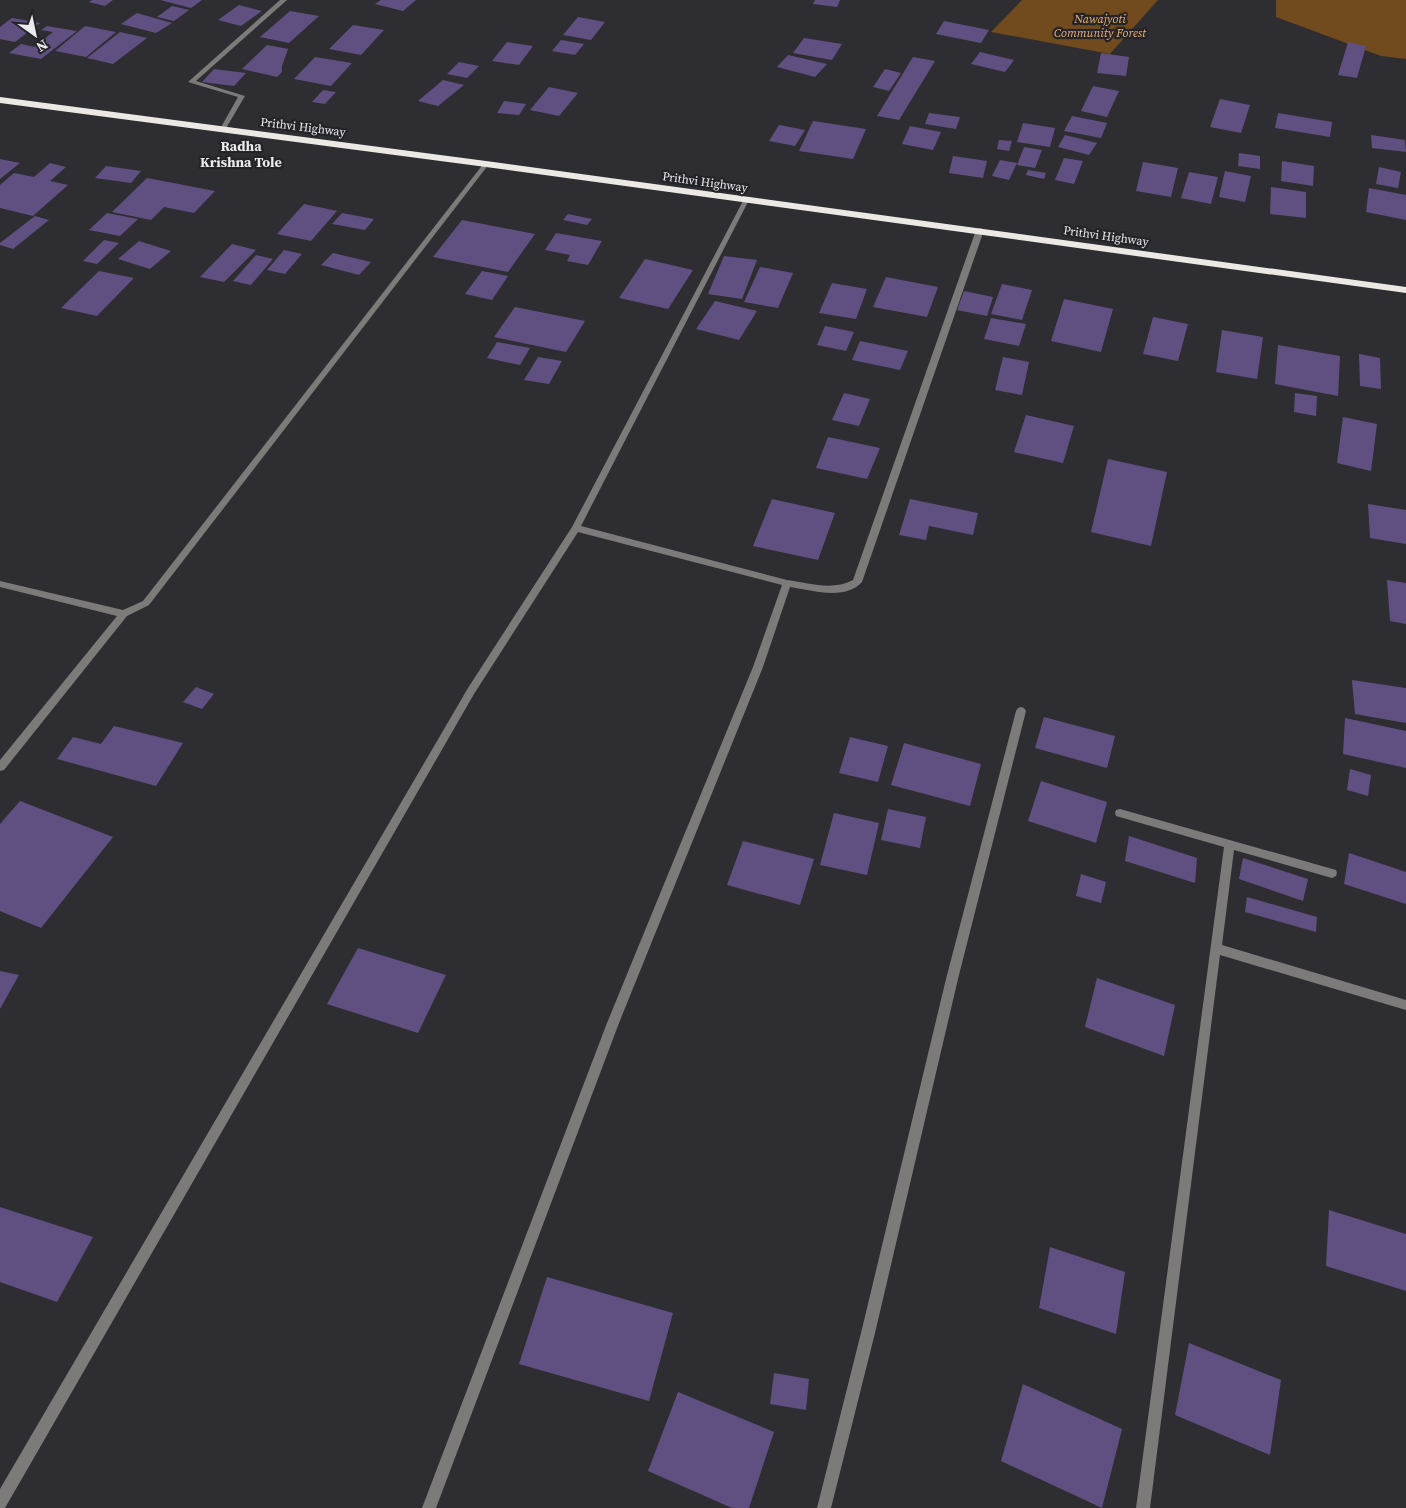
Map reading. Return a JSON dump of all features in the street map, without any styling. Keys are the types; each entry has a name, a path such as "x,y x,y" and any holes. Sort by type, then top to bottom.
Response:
{"highway":[{"name":"Prithvi Highway","path":"0,100 980,230 1406,290"}],"street":[{"path":"223,129 242,96 191,82 284,0"},
{"path":"0,767 124,614 146,603 486,164"},
{"path":"0,1503 471,691 576,528 746,200"},
{"path":"576,528 787,583 832,590 849,588 857,582 980,230"},
{"path":"429,1508 613,1024 758,667 787,583"},
{"path":"0,584 124,614"},
{"path":"824,1508 868,1333 952,979 1021,711"},
{"path":"1120,813 1332,873"},
{"path":"1143,1508 1229,845"},
{"path":"1217,949 1406,1005"}],"green space":[{"name":"Nawajyoti Community Forest","path":"1022,0 1158,0 1110,54 991,32"},
{"path":"1276,0 1406,0 1406,59 1381,56 1276,17"}],"building":[{"path":"92,0 113,0 105,6 89,2"},
{"path":"160,0 202,0 191,8"},
{"path":"381,0 416,0 403,11 375,4"},
{"path":"815,0 840,0 837,7 813,4"},
{"path":"239,5 262,11 241,26 218,20"},
{"path":"172,6 189,10 174,21 157,17"},
{"path":"290,11 319,16 289,43 260,37"},
{"path":"137,13 172,23 156,33 121,24"},
{"path":"578,17 605,22 591,40 563,35"},
{"path":"12,18 40,23 15,42 0,39 0,27"},
{"path":"944,21 989,30 981,43 936,34"},
{"path":"353,25 384,30 361,55 329,49"},
{"path":"47,26 77,31 41,59 9,53 21,44 34,47 53,32 41,30"},
{"path":"85,26 116,32 86,57 55,51"},
{"path":"120,32 147,38 113,64 87,58"},
{"path":"804,38 842,44 832,60 793,53"},
{"path":"561,40 584,44 575,55 552,51"},
{"path":"507,42 533,46 519,65 492,61"},
{"path":"1348,42 1366,46 1357,78 1338,75"},
{"path":"267,45 288,49 282,66 282,72 277,77 242,69"},
{"path":"980,52 1014,60 1005,72 971,64"},
{"path":"1101,53 1129,57 1126,76 1097,73"},
{"path":"788,55 827,64 815,77 777,67"},
{"path":"315,57 352,63 331,86 294,79"},
{"path":"913,57 935,61 899,120 877,116"},
{"path":"459,62 479,66 467,78 447,74"},
{"path":"214,69 246,73 234,86 202,82"},
{"path":"885,69 901,73 889,91 873,87"},
{"path":"443,80 464,85 438,106 418,101"},
{"path":"1093,86 1119,91 1107,117 1081,111"},
{"path":"549,87 578,93 559,116 530,110"},
{"path":"323,90 336,92 325,104 312,102"},
{"path":"1220,99 1250,105 1241,133 1210,127"},
{"path":"504,101 526,104 519,115 497,113"},
{"path":"929,113 960,117 956,129 925,124"},
{"path":"1278,113 1332,122 1330,137 1275,128"},
{"path":"1072,116 1107,123 1101,138 1064,131"},
{"path":"813,121 866,129 853,159 799,151"},
{"path":"1023,123 1055,128 1050,147 1017,142"},
{"path":"779,125 805,130 795,146 769,141"},
{"path":"910,126 941,132 933,150 902,144"},
{"path":"1065,135 1097,143 1089,155 1058,147"},
{"path":"1371,135 1405,140 1406,152 1372,148"},
{"path":"999,140 1012,141 1009,151 997,149"},
{"path":"1024,147 1042,150 1035,168 1017,165"},
{"path":"1239,153 1260,156 1260,169 1238,166"},
{"path":"953,156 987,161 983,178 949,173"},
{"path":"1064,158 1083,161 1074,184 1055,180"},
{"path":"0,159 20,163 0,179"},
{"path":"1000,160 1017,163 1009,180 992,176"},
{"path":"1282,161 1314,166 1313,186 1281,181"},
{"path":"1143,162 1178,168 1171,197 1136,191"},
{"path":"50,163 66,167 50,181 68,185 33,216 0,208 0,185 14,173 34,177"},
{"path":"106,166 141,171 131,183 95,178"},
{"path":"1379,167 1401,172 1398,188 1376,184"},
{"path":"1028,170 1046,173 1044,179 1026,175"},
{"path":"1225,171 1251,176 1245,202 1219,197"},
{"path":"1189,172 1218,177 1211,204 1181,198"},
{"path":"147,178 215,191 194,213 164,207 151,220 112,212"},
{"path":"1271,187 1306,192 1306,218 1270,214"},
{"path":"1369,188 1406,195 1406,220 1366,212"},
{"path":"304,204 337,211 311,241 277,234"},
{"path":"107,213 138,219 120,236 89,230"},
{"path":"342,213 374,219 365,230 332,224"},
{"path":"568,214 592,219 587,225 563,220"},
{"path":"35,216 49,220 13,249 0,245 0,243"},
{"path":"462,220 535,234 508,272 433,257"},
{"path":"556,233 602,241 588,265 567,261 570,255 545,250"},
{"path":"104,240 119,243 97,264 83,261"},
{"path":"139,241 171,251 150,269 118,259"},
{"path":"232,244 256,250 224,282 200,277"},
{"path":"284,250 302,254 285,274 267,270"},
{"path":"333,253 371,262 359,275 321,265"},
{"path":"256,255 273,259 251,285 233,281"},
{"path":"724,256 757,260 742,299 708,294"},
{"path":"645,259 693,270 668,309 619,298"},
{"path":"760,267 793,273 778,308 744,302"},
{"path":"99,271 134,278 97,316 61,308"},
{"path":"482,271 508,276 492,300 465,294"},
{"path":"886,277 938,287 927,317 873,307"},
{"path":"832,283 867,289 856,319 819,313"},
{"path":"1002,284 1032,290 1022,320 991,314"},
{"path":"964,291 993,297 987,316 957,310"},
{"path":"1064,299 1113,309 1101,352 1051,341"},
{"path":"715,301 757,311 739,340 696,329"},
{"path":"515,307 585,321 566,352 494,337"},
{"path":"1153,317 1188,324 1178,361 1143,354"},
{"path":"991,318 1026,324 1019,346 984,339"},
{"path":"825,326 854,332 846,351 817,345"},
{"path":"1222,330 1263,337 1257,379 1216,372"},
{"path":"860,341 908,351 900,370 852,360"},
{"path":"497,342 530,348 520,365 487,358"},
{"path":"1278,345 1340,356 1338,396 1275,384"},
{"path":"1359,354 1380,358 1381,389 1360,386"},
{"path":"538,357 562,361 549,384 524,380"},
{"path":"1003,357 1029,362 1022,395 995,390"},
{"path":"844,393 870,399 859,426 832,420"},
{"path":"1295,393 1317,396 1316,416 1294,412"},
{"path":"1026,415 1074,426 1063,463 1014,452"},
{"path":"1343,417 1377,424 1371,471 1337,463"},
{"path":"828,437 880,448 867,479 816,468"},
{"path":"1108,459 1167,472 1151,546 1091,532"},
{"path":"772,499 835,513 818,560 753,546"},
{"path":"910,499 978,513 973,535 929,526 926,540 899,535"},
{"path":"1368,504 1406,510 1406,544 1370,538"},
{"path":"1387,580 1406,583 1406,624 1390,621"},
{"path":"1352,680 1406,688 1406,723 1355,714"},
{"path":"196,687 214,694 202,709 183,702"},
{"path":"1044,717 1115,736 1107,768 1035,748"},
{"path":"1345,718 1406,731 1406,768 1343,754"},
{"path":"114,726 183,743 156,786 57,759 73,737 101,744"},
{"path":"850,737 888,746 878,782 839,773"},
{"path":"904,743 981,764 970,806 891,785"},
{"path":"1350,769 1371,775 1368,796 1347,790"},
{"path":"1041,781 1107,802 1096,843 1028,821"},
{"path":"20,801 113,837 41,928 0,911 0,824"},
{"path":"888,809 926,817 920,848 881,840"},
{"path":"834,813 879,823 867,875 820,865"},
{"path":"1129,836 1197,858 1195,883 1125,861"},
{"path":"743,841 814,859 800,905 727,885"},
{"path":"1349,853 1406,872 1406,904 1344,884"},
{"path":"1243,858 1308,879 1303,901 1239,879"},
{"path":"1081,874 1106,882 1101,903 1076,896"},
{"path":"1247,897 1317,917 1316,932 1245,912"},
{"path":"358,948 446,975 418,1033 327,1004"},
{"path":"0,971 19,975 0,1009"},
{"path":"1097,978 1175,1005 1164,1056 1085,1027"},
{"path":"0,1207 93,1237 57,1302 0,1282"},
{"path":"1329,1210 1406,1234 1406,1291 1326,1266"},
{"path":"1050,1247 1125,1272 1116,1334 1039,1308"},
{"path":"547,1277 673,1313 649,1401 519,1364"},
{"path":"1189,1343 1281,1380 1270,1455 1175,1415"},
{"path":"774,1373 809,1379 806,1410 770,1404"},
{"path":"1023,1384 1122,1429 1102,1508 1001,1461"},
{"path":"678,1392 774,1432 749,1508 732,1508 648,1471"}],"district":[{"name":"Radha Krishna Tole","path":"241,154"}]}
